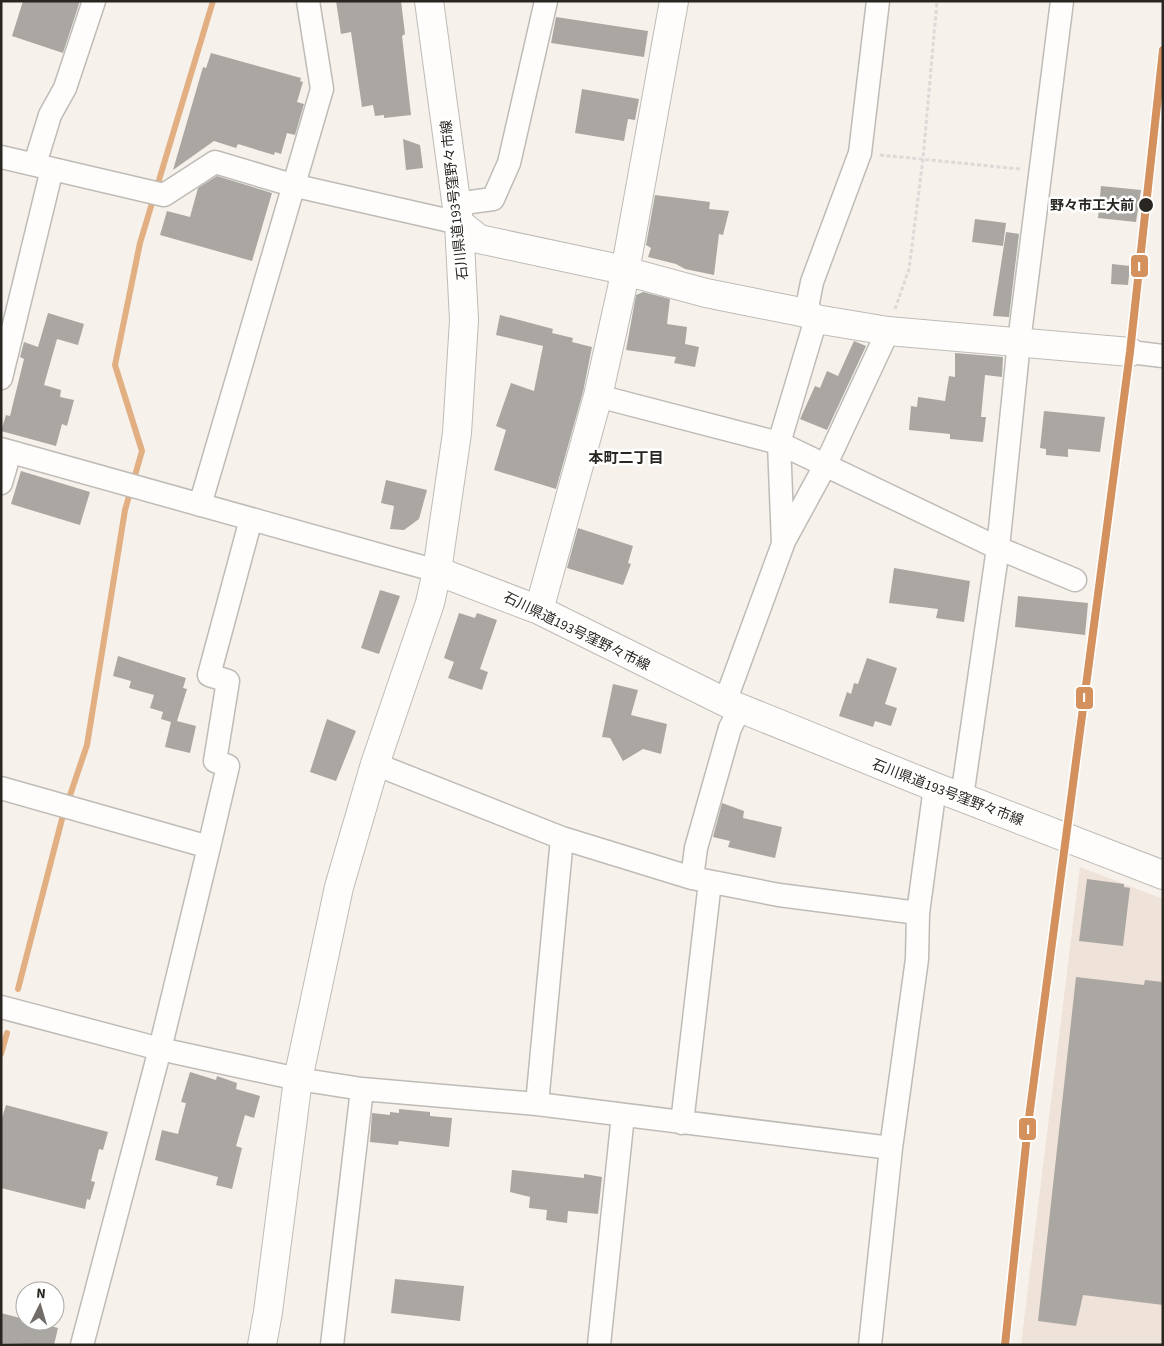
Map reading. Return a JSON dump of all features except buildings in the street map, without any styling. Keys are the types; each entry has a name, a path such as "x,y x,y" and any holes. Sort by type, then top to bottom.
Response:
{"street":[{"path":"1,378 43,167 50,115 65,88 94,1"},
{"path":"200,505 292,185 322,90 308,1"},
{"name":"石川県道193号窪野々市線","path":"430,1 458,214 463,276 464,350 457,433 437,571 539,610 733,705 935,787 1163,875"},
{"path":"1,157 154,193 215,162 292,185 458,214 494,199 509,163 546,1"},
{"path":"539,610 598,396 624,272 674,1"},
{"path":"783,544 779,443 811,316 812,282 860,153 878,1"},
{"path":"962,797 998,548 1019,342 1062,1"},
{"path":"458,214 479,239 811,316 888,331 1163,356"},
{"path":"682,1122 701,880 696,848 730,728 733,705 783,544 826,464 888,331"},
{"path":"598,396 779,443 998,548 1076,580"},
{"path":"1,483 6,450 437,571 430,603 376,764 339,887 298,1079 268,1312 262,1345"},
{"path":"82,1345 160,1049 228,766 215,761 228,681 209,674 251,519"},
{"path":"376,764 562,838 701,880 779,895 918,913"},
{"path":"870,1345 891,1148 917,959 918,913 935,787"},
{"path":"1,788 208,847"},
{"path":"537,1104 562,838"},
{"path":"1,1006 160,1049 298,1079 362,1089 537,1104 891,1148"},
{"path":"332,1345 362,1089"},
{"path":"599,1345 623,1115"}],"path":[{"path":"888,331 908,268 923,158 937,1"},
{"path":"860,153 1041,171"}],"shaded area":[{"path":"1080,867 1163,899 1163,1345 1021,1345"}],"waterway":[{"path":"18,989 62,819 87,745 125,510 142,451 115,365 140,243 213,1"},
{"path":"1,1054 7,1033"}],"transit line":[{"name":"I","path":"1005,1345 1028,1125 1130,352 1163,50"}],"place":[{"name":"野々市工大前","path":"1146,205"}],"district":[{"name":"本町二丁目","path":"626,458"}]}
